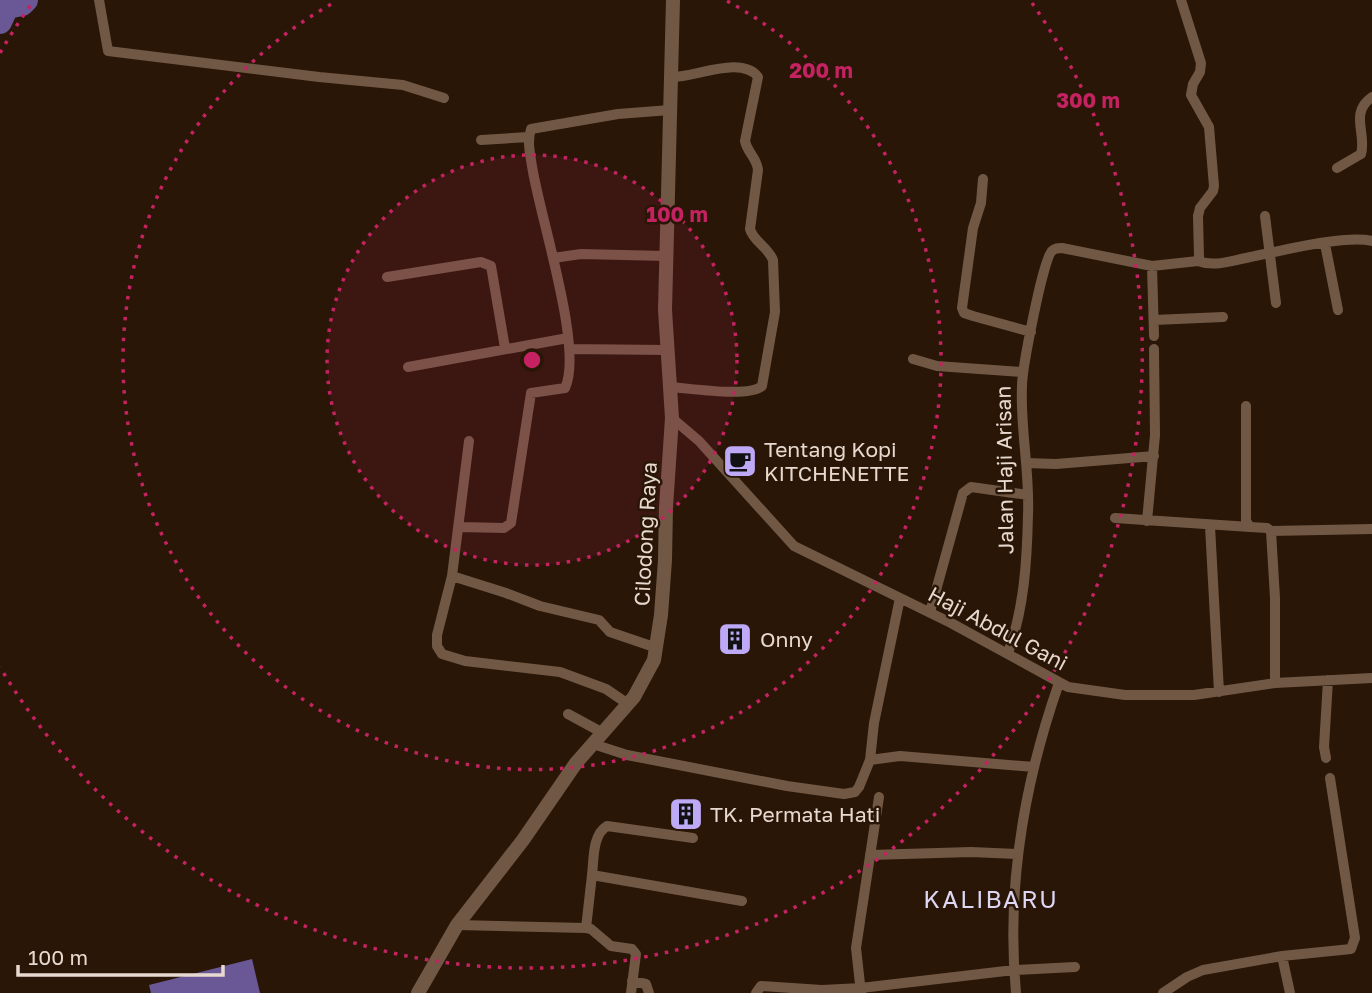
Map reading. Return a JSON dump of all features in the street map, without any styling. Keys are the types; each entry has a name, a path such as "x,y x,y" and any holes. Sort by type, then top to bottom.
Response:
{"street":[{"path":"99,0 108,51 403,85 444,98"},
{"name":"Cilodong Raya","path":"418,993 457,925 523,840 559,785 628,704 648,674 657,648 666,560 666,507 672,418 667,350 666,257 673,0"},
{"path":"1181,0 1201,63 1191,96 1209,128 1213,178 1213,191 1200,208 1198,216 1198,261"},
{"path":"669,387 741,391 758,389 762,386 775,312 770,252 751,234 750,229 758,170 757,161 748,151 746,142 758,77 754,72 738,66 672,77"},
{"path":"1337,169 1367,152 1363,150 1358,121 1362,107 1372,97"},
{"path":"460,527 504,528 511,523 531,393 565,388 569,379 569,344 553,257 534,181 528,137 531,129 618,114 670,110"},
{"path":"481,139 528,137"},
{"path":"983,179 962,308 964,313 1031,332"},
{"path":"1265,216 1276,303"},
{"name":"Jalan Haji Arisan","path":"1008,653 1021,609 1027,541 1028,495 1021,403 1023,372 1043,271 1050,252 1062,248 1153,265 1198,261 1217,264 1325,244 1363,239 1372,242"},
{"path":"1325,244 1338,310"},
{"path":"553,257 581,254 666,257"},
{"path":"387,277 487,263 491,266 505,348"},
{"path":"1153,265 1154,335"},
{"path":"1154,320 1223,317"},
{"path":"408,367 505,348 569,344 667,350"},
{"path":"1147,521 1154,456 1154,349"},
{"path":"913,359 937,366 1023,372"},
{"path":"1246,406 1246,522 1250,527"},
{"name":"Haji Abdul Gani","path":"672,418 699,441 794,546 930,612 1069,687 1125,695 1194,695 1275,683 1372,678"},
{"path":"469,441 452,576 437,635 442,654 465,662 560,673 606,689 628,704"},
{"path":"1026,463 1056,464 1154,456"},
{"path":"930,612 963,493 971,487 1028,495"},
{"path":"1115,518 1268,528 1271,531 1372,529"},
{"path":"1210,526 1219,692"},
{"path":"1271,531 1275,598 1275,683"},
{"path":"452,576 540,606 600,620 610,632 657,648"},
{"path":"568,714 598,738 627,755 787,786 844,794 855,792 870,760 874,723 900,598"},
{"path":"1326,758 1324,747 1328,680"},
{"path":"1016,993 1013,892 1022,816 1059,682"},
{"path":"870,760 900,756 1034,767"},
{"path":"1166,992 1187,977 1203,970 1282,956 1351,949 1354,945 1330,778"},
{"path":"861,991 856,948 879,797"},
{"path":"586,928 601,830 607,826 693,838"},
{"path":"870,856 971,852 1017,854"},
{"path":"592,875 741,901"},
{"path":"457,925 591,929 611,946 632,949 636,954 631,993"},
{"path":"1282,956 1290,993"},
{"path":"756,993 761,986 861,991 1014,970 1075,967"},
{"path":"632,981 646,984 649,993"}],"shaded area":[{"path":"252,959 260,993 151,993 149,985"}],"waterway":[{"path":"0,22 7,7 22,4 26,0"}],"place":[{"name":"Tentang Kopi KITCHENETTE","path":"740,461"},
{"name":"Onny","path":"735,639"},
{"name":"TK. Permata Hati","path":"686,814"}],"district":[{"name":"KALIBARU","path":"991,898"}]}
